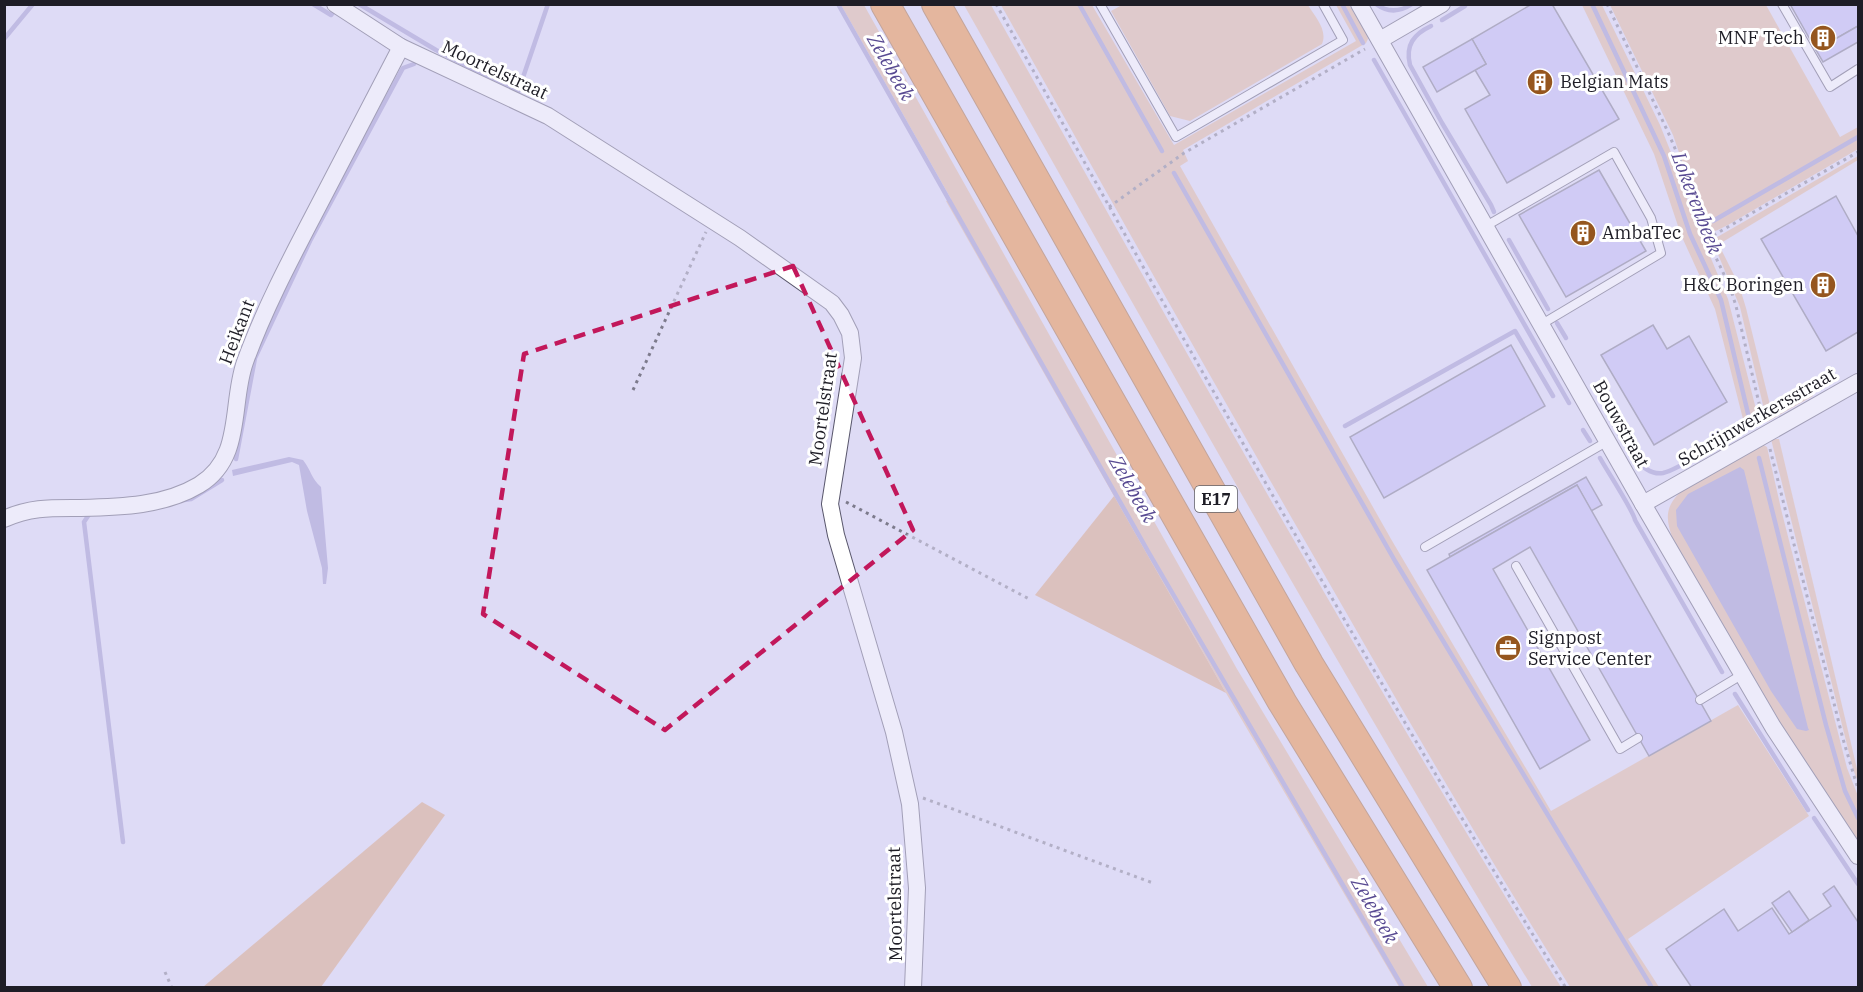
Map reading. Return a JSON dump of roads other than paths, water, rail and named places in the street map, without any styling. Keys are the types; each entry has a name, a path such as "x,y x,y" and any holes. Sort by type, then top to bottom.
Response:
{"highway":[{"name":"E17","path":"885,4 1282,702 1458,987"},
{"name":"E17","path":"936,4 1309,664 1507,987"}],"street":[{"name":"Moortelstraat","path":"334,4 401,47 548,116 711,220 832,303 850,333 853,358 830,504 836,535 894,732 908,792 917,888 913,987"},
{"name":"Bouwstraat","path":"1359,4 1609,440 1643,504 1773,727 1858,856"},
{"path":"1380,40 1442,4"},
{"name":"Heikant","path":"4,519 22,511 115,507 146,503 176,496 213,476 227,453 234,427 242,371 261,319 401,47"},
{"name":"Schrijnwerkersstraat","path":"1643,504 1858,382"}],"lane":[{"path":"1100,4 1176,137 1343,40 1323,4"},
{"path":"1782,4 1830,87 1858,69"},
{"path":"1486,226 1614,152 1651,218 1661,253 1542,324"},
{"path":"1425,547 1609,440"},
{"path":"1516,566 1620,749 1638,738"},
{"path":"1700,700 1743,674"}],"waterway":[{"path":"4,39 33,4"},
{"path":"313,4 331,15 335,10"},
{"path":"359,4 436,50 518,92 548,4"},
{"name":"Zelebeek","path":"838,4 1149,553 1403,988"},
{"path":"1079,4 1162,151"},
{"path":"1342,4 1363,43"},
{"path":"1376,4 1385,9 1394,10 1403,9 1412,4"},
{"name":"Lokerenbeek","path":"1592,4 1664,156 1690,234 1721,300 1750,422"},
{"path":"1442,20 1465,6"},
{"path":"1431,26 1412,41 1409,52 1410,65 1494,212"},
{"path":"1374,60 1569,403"},
{"path":"236,459 255,358 310,241 403,68 414,64"},
{"path":"1713,221 1858,137"},
{"path":"1174,173 1395,561 1652,988"},
{"path":"1509,240 1548,309"},
{"path":"1557,323 1566,338"},
{"path":"1345,426 1515,331 1553,396"},
{"path":"1605,407 1628,449 1644,467 1653,472 1663,473 1675,468 1717,444"},
{"path":"1583,430 1590,441"},
{"path":"1600,458 1722,672"},
{"name":"Lokerenbeek","path":"1759,458 1826,725 1845,791 1858,818"},
{"path":"184,500 191,499 222,480"},
{"path":"90,513 84,522 123,842"},
{"path":"1735,694 1808,810"},
{"path":"1814,818 1858,884"}],"place":[{"name":"MNF Tech","path":"1823,38"},
{"name":"Belgian Mats","path":"1540,82"},
{"name":"AmbaTec","path":"1583,233"},
{"name":"H&C Boringen","path":"1823,285"},
{"name":"Signpost Service Center","path":"1508,648"}]}
